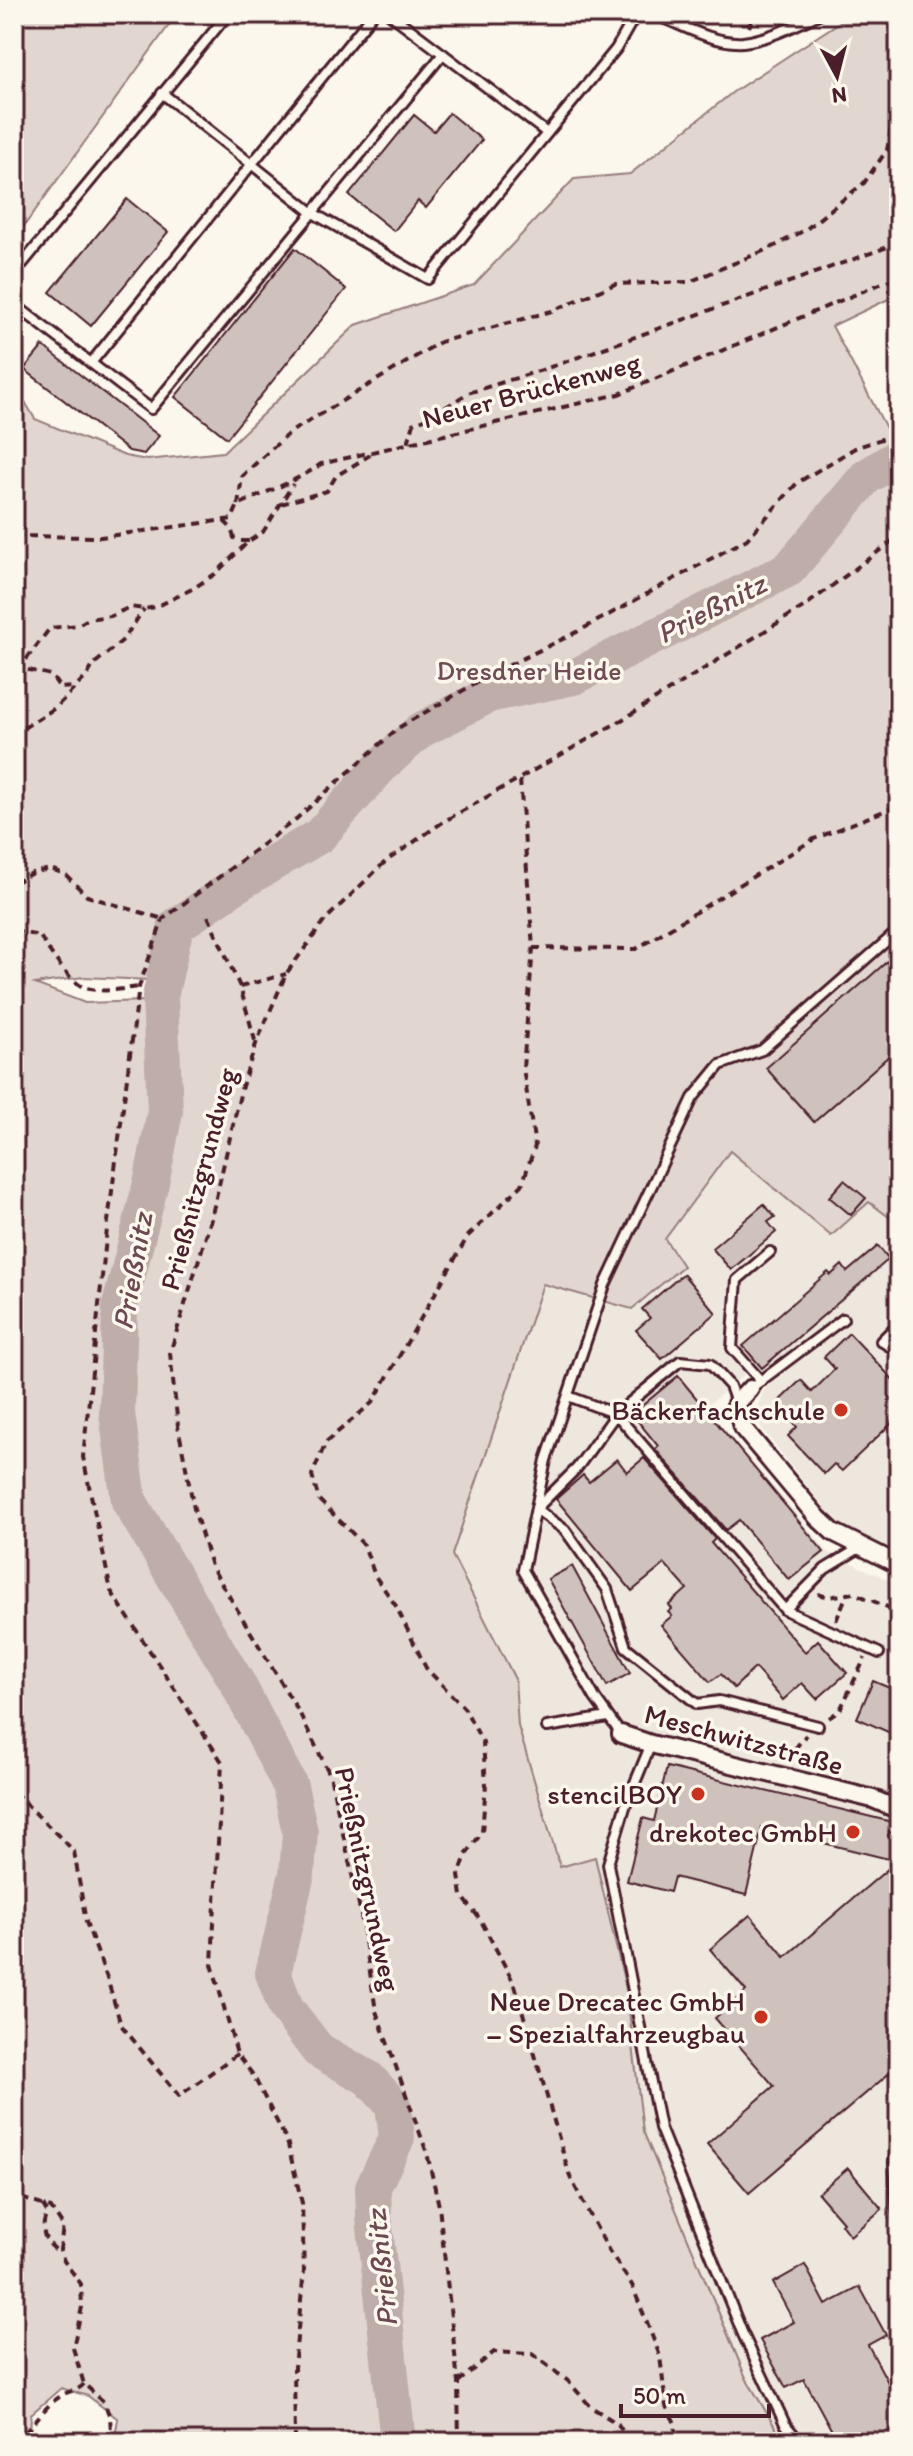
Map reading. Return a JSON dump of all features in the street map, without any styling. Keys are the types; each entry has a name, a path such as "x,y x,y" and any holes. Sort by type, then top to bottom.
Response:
{"street":[{"path":"756,1385 736,1404 742,1427 833,1532 899,1565"},
{"name":"Meschwitzstraße","path":"621,1734 873,1799 899,1810"}],"lane":[{"path":"14,274 228,14"},
{"path":"91,363 373,14"},
{"path":"390,14 547,133"},
{"path":"162,93 313,213 428,279 616,49 636,14"},
{"path":"654,14 717,39 743,42 788,29 819,14"},
{"path":"14,304 151,409 443,54"},
{"path":"621,1734 608,1717 523,1570 546,1460 605,1285 693,1098 720,1065 762,1050 899,930"},
{"path":"770,1252 737,1280 732,1348 756,1385 843,1319"},
{"path":"899,1323 881,1341 899,1352"},
{"path":"536,1509 577,1468 616,1414 680,1361 710,1364 730,1386 736,1404"},
{"path":"568,1396 616,1414 785,1610 879,1653"},
{"path":"536,1509 565,1530 607,1589 626,1647 661,1678 697,1704 719,1701 818,1726"},
{"path":"785,1610 825,1569 862,1547"},
{"path":"547,1727 608,1717"},
{"path":"651,1744 625,1807 608,1864 660,2128 742,2332 785,2424 800,2442"},
{"path":"899,2133 894,2162 899,2230"}],"path":[{"path":"238,505 242,476 289,433 440,342 552,311 615,284 689,282 773,247 805,230 864,183 887,150 896,103 899,102"},
{"path":"408,443 414,423 430,417 468,393 542,370 899,243"},
{"name":"Neuer Brückenweg","path":"224,521 232,519 238,505 264,495 271,488 295,482 321,464 619,394 899,276"},
{"path":"295,2442 294,2367 304,2271 302,2203 287,2141 253,2075 237,2054 212,1964 222,1762 111,1591 83,1457 107,1229 139,987 163,919 295,820 398,728 493,673 605,617 747,539 797,483 855,448 899,433"},
{"path":"279,505 327,491 336,476 377,450"},
{"path":"15,670 50,628 78,625 130,607 144,609 168,603 215,574 249,541 263,532 295,482"},
{"path":"14,536 101,537 224,521 231,528 234,538 249,541"},
{"name":"Prießnitzgrundweg","path":"459,2442 458,2382 439,2206 422,2140 376,2011 361,1915 330,1775 300,1714 211,1566 194,1509 178,1426 170,1353 210,1223 242,1086 256,1044 286,974 326,919 385,862 443,822 520,780 805,606 899,536"},
{"path":"14,740 22,729 55,708 94,664 123,640 144,609"},
{"path":"14,740 17,705 14,692 18,677 15,670"},
{"path":"15,670 51,675 60,688 76,687"},
{"path":"520,780 533,948 523,1068 535,1146 522,1185 468,1236 373,1402 326,1442 312,1475 319,1500 364,1545 375,1576 396,1606 426,1668 465,1709 483,1743 486,1784 482,1832 466,1855 459,1875 462,1896 480,1919 515,1985 570,2177 609,2251 632,2285 660,2356 666,2406 675,2423 676,2442"},
{"path":"533,948 636,949 814,839 899,805"},
{"path":"14,883 32,873 50,869 65,874 87,896 163,919"},
{"path":"208,916 240,987 256,1044"},
{"path":"14,931 40,936 57,963 83,988 110,990 139,987"},
{"path":"240,987 286,974"},
{"path":"805,1590 828,1597 854,1593 892,1609 899,1608"},
{"path":"831,1633 847,1594"},
{"path":"14,1792 74,1851 86,1922 121,2025 179,2096 237,2054"},
{"path":"14,2175 15,2196 43,2205 58,2215 63,2226 61,2254"},
{"path":"43,2205 47,2212 42,2224 45,2238 61,2254 81,2284 82,2307 73,2348 84,2384 104,2402 107,2410 111,2431 106,2442"},
{"path":"458,2382 494,2352 532,2354 568,2381 591,2407 618,2424 629,2442"},
{"path":"14,2441 35,2425 40,2414 56,2398 79,2390 84,2384"},
{"path":"27,2442 48,2433 58,2433"}],"shaded area":[{"path":"730,1151 831,1236 869,1202 896,1223 899,1220 899,1557 838,1526 753,1417 765,1388 851,1319 843,1314 755,1381 746,1373 706,1407 828,1552 899,1585 899,2442 784,2442 746,2378 643,2131 627,1993 560,1867 518,1726 515,1679 452,1555 543,1284 665,1239"}],"green space":[{"path":"14,14 177,14 14,240"},
{"name":"Dresdner Heide","path":"852,14 899,14 899,294 832,326 895,445 899,443 899,1220 897,1223 869,1202 831,1236 730,1151 665,1239 683,1266 632,1309 543,1284 452,1555 515,1679 518,1726 560,1867 595,1857 627,1993 643,2131 746,2378 784,2442 114,2442 118,2419 88,2396 61,2388 31,2414 30,2437 33,2442 14,2442 14,383 35,419 125,456 147,460 223,452 356,325 474,285 574,179 630,174 733,92","holes":["83,977 150,980 145,1001 85,1003 35,984"]}],"building":[{"path":"449,113 482,140 426,208 418,201 394,231 349,195 414,115 434,131"},
{"path":"127,199 168,232 91,326 50,292"},
{"path":"295,248 346,289 227,438 175,397"},
{"path":"43,346 159,436 144,454 129,451 24,369"},
{"path":"899,951 899,1047 814,1122 766,1068"},
{"path":"844,1180 866,1198 851,1215 829,1197"},
{"path":"764,1204 775,1217 768,1222 776,1232 731,1270 712,1248"},
{"path":"878,1246 889,1259 762,1368 743,1346 828,1272 831,1275 842,1265 847,1272"},
{"path":"683,1274 716,1313 662,1359 636,1330 650,1318 642,1309"},
{"name":"Bäckerfachschule","path":"849,1333 899,1386 899,1416 842,1471 834,1464 824,1474 788,1436 797,1427 777,1403 801,1380 812,1392 835,1369 824,1357"},
{"path":"678,1376 824,1552 789,1580 739,1520 726,1530 655,1449 658,1446 632,1414"},
{"path":"644,1458 715,1539 711,1543 805,1652 818,1640 847,1673 817,1699 802,1683 783,1700 755,1668 734,1688 721,1674 710,1682 661,1625 672,1616 668,1612 672,1609 669,1605 687,1589 665,1564 632,1591 556,1499 583,1475 589,1482 617,1459 627,1472"},
{"path":"572,1566 630,1673 607,1686 548,1579"},
{"path":"873,1681 899,1692 899,1737 857,1718"},
{"path":"667,1767 892,1822 888,1836 899,1841 899,2065 749,2193 707,2144 774,2086 715,2018 746,1991 710,1949 750,1915 785,1957 897,1861 762,1828 746,1895 674,1877 670,1892 627,1881 643,1818 654,1821"},
{"path":"848,2168 882,2209 850,2236 841,2224 843,2222 818,2193"},
{"path":"805,2265 826,2305 860,2287 886,2335 868,2345 899,2403 899,2442 838,2442 804,2379 786,2388 760,2340 794,2322 773,2283"}],"waterway":[{"name":"Prießnitz","path":"398,2442 373,2187 397,2138 393,2105 368,2078 318,2050 286,2008 273,1973 297,1874 300,1832 290,1786 238,1684 129,1501 117,1413 120,1306 152,1179 165,1111 160,997 176,926 241,882 319,836 383,764 421,730 489,695 574,677 789,569 866,477 899,456"}],"place":[{"name":"Bäckerfachschule","path":"841,1410"},
{"name":"stencilBOY","path":"698,1794"},
{"name":"drekotec GmbH","path":"853,1832"},
{"name":"Neue Drecatec GmbH – Spezialfahrzeugbau","path":"761,2017"}]}
